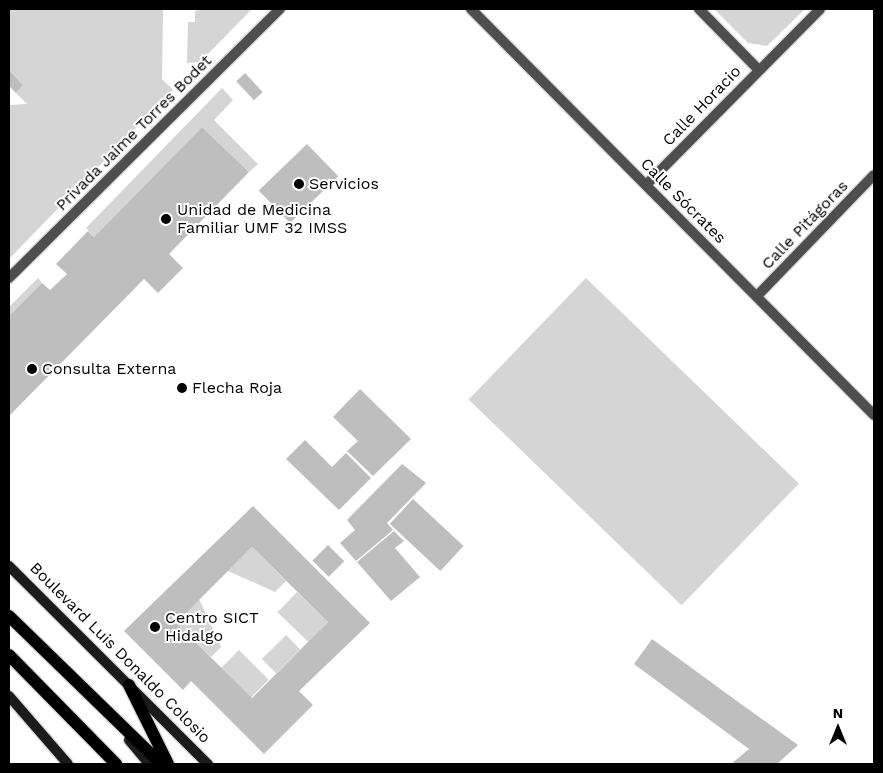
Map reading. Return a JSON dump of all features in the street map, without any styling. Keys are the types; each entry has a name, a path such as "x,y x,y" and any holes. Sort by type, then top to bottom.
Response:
{"main road":[{"name":"Boulevard Luis Donaldo Colosio","path":"9,566 208,764"},
{"path":"9,616 80,689 161,764"},
{"path":"9,655 116,764"},
{"path":"129,685 168,764"},
{"path":"9,696 68,764"},
{"path":"112,718 149,764"}],"street":[{"name":"Privada Jaime Torres Bodet","path":"9,278 280,9"},
{"name":"Calle Sócrates","path":"472,9 874,415"},
{"name":"Calle Horacio","path":"699,9 758,70"},
{"name":"Calle Horacio","path":"646,185 820,9"},
{"name":"Calle Pitágoras","path":"757,296 874,175"}],"shaded area":[{"path":"9,9 163,9 162,79 173,90 9,259 9,105 27,104 16,93 23,85 9,70"},
{"path":"205,9 252,9 200,62 187,63 188,22 195,22 195,11"},
{"path":"714,9 805,9 767,46 748,43"},
{"path":"222,88 233,100 214,120 258,164 249,172 202,127 94,237 86,228"},
{"path":"38,278 42,283 9,316 9,307"},
{"path":"586,278 799,484 682,605 469,400"},
{"path":"252,547 286,581 275,592 228,571"},
{"path":"297,592 328,622 308,642 278,612"},
{"path":"199,599 221,647 211,657 176,623"},
{"path":"286,635 300,649 276,673 262,659"},
{"path":"239,650 269,680 251,697 221,668"}],"building":[{"path":"9,70 23,85 16,93 9,86"},
{"path":"245,73 263,92 254,100 236,81"},
{"path":"202,127 249,172 169,254 183,268 158,293 144,279 9,416 9,316 42,283 50,290 67,274 56,264 88,231 94,237"},
{"name":"Servicios","path":"307,144 338,176 290,223 259,191"},
{"path":"360,389 411,439 373,476 347,451 358,441 333,417"},
{"path":"305,440 332,467 346,453 371,478 339,510 286,459"},
{"path":"402,464 426,483 387,523 393,530 356,561 340,543 355,530 347,520"},
{"path":"413,499 463,546 440,571 390,524"},
{"name":"Centro SICT Hidalgo","path":"253,506 370,623 299,691 313,705 264,754 191,681 183,690 124,631","holes":["252,547 328,622 252,698 176,623"]},
{"path":"394,531 404,541 395,548 420,577 391,601 357,562"},
{"path":"328,545 344,561 329,577 312,561"},
{"path":"652,639 798,745 777,764 731,764 749,749 634,664"}],"place":[{"name":"Servicios","path":"299,184"},
{"name":"Unidad de Medicina Familiar UMF 32 IMSS","path":"166,219"},
{"name":"Consulta Externa","path":"32,369"},
{"name":"Flecha Roja","path":"182,388"},
{"name":"Centro SICT Hidalgo","path":"155,627"}]}
